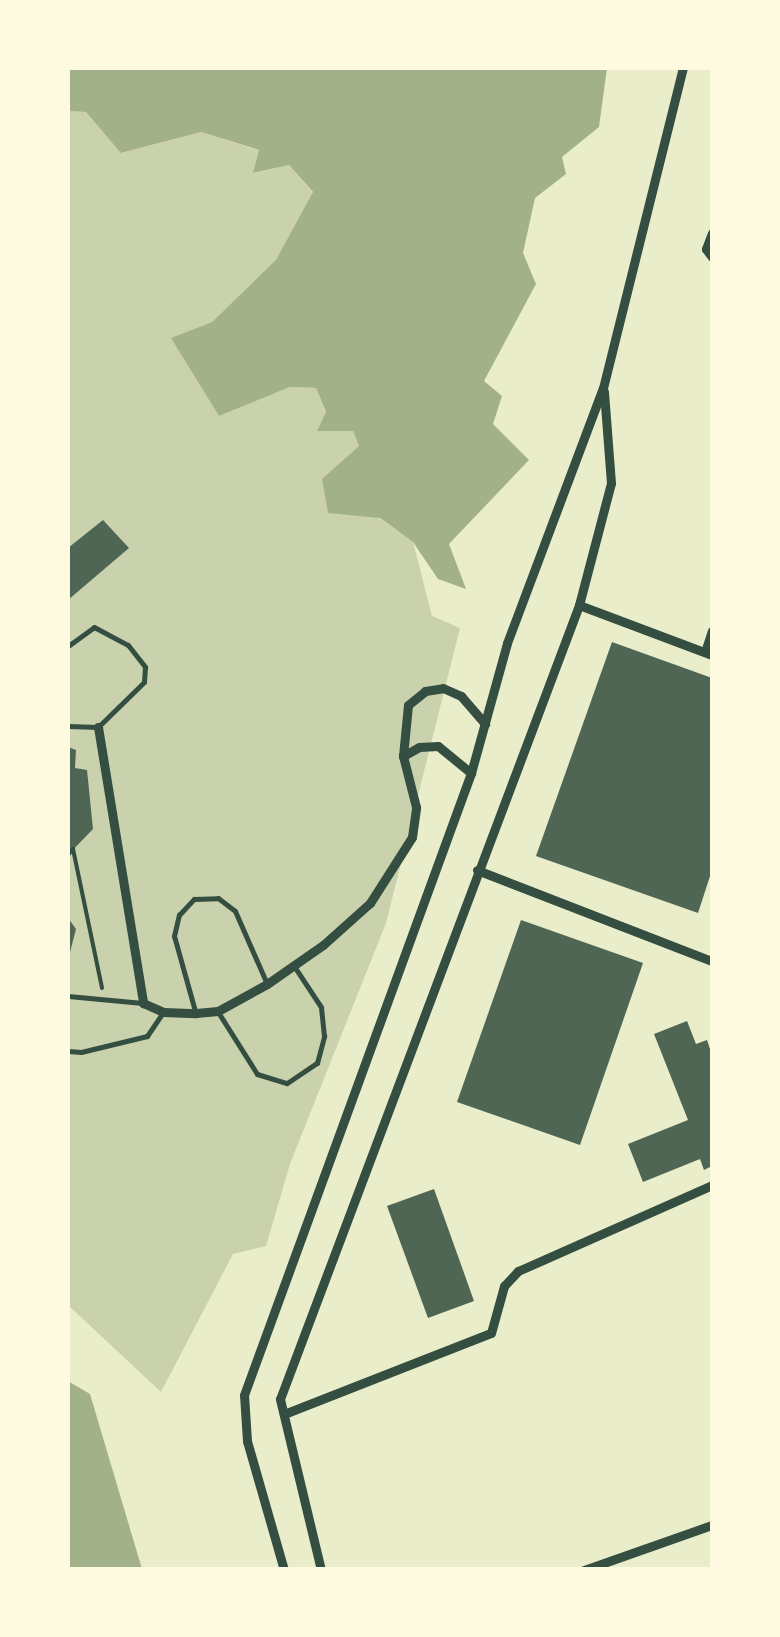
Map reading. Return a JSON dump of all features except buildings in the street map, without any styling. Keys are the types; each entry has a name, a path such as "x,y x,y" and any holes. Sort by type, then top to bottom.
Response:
{"street":[{"path":"284,1570 248,1441 244,1395 471,773 507,643 603,388 683,68"},
{"path":"712,234 706,249 712,257"},
{"path":"322,1570 280,1399 579,605 611,483 603,388"},
{"path":"579,605 708,654 712,630"},
{"path":"98,727 142,1003 163,1012 196,1013 218,1012 267,984 370,903 412,836 416,807 403,756 408,705 424,691 442,688 461,696 485,724"},
{"path":"403,756 419,747 438,746 471,773"},
{"path":"477,870 712,961"},
{"path":"284,1414 491,1333 504,1286 518,1271 712,1185"},
{"path":"584,1570 712,1525"}],"lane":[{"path":"68,646 94,627 128,646 145,667 144,682 98,727 68,726"},
{"path":"196,1013 174,936 179,915 194,899 218,898 235,910 267,984"},
{"path":"218,1012 257,1074 287,1083 317,1063 324,1036 321,1008 294,966"},
{"path":"68,996 142,1003"},
{"path":"68,1051 81,1052 147,1036 163,1012"}],"path":[{"path":"68,855 74,849 106,1000"}],"shaded area":[{"path":"68,68 607,68 599,127 562,157 566,174 535,198 523,253 536,284 484,381 502,396 493,424 529,460 449,544 466,589 438,579 413,542 380,518 328,513 322,479 359,446 353,431 317,431 326,412 316,388 290,387 219,416 171,338 212,322 276,260 313,192 289,165 253,173 259,150 201,132 121,153 86,112 68,111"},
{"path":"68,111 86,112 122,153 201,132 260,151 254,173 289,165 313,193 277,260 212,322 172,338 219,416 290,387 316,388 326,413 353,431 359,446 323,479 413,542 432,616 460,628 386,923 290,1164 266,1246 233,1254 161,1392 68,1305"},
{"path":"68,1381 90,1394 142,1569 68,1569"}]}
